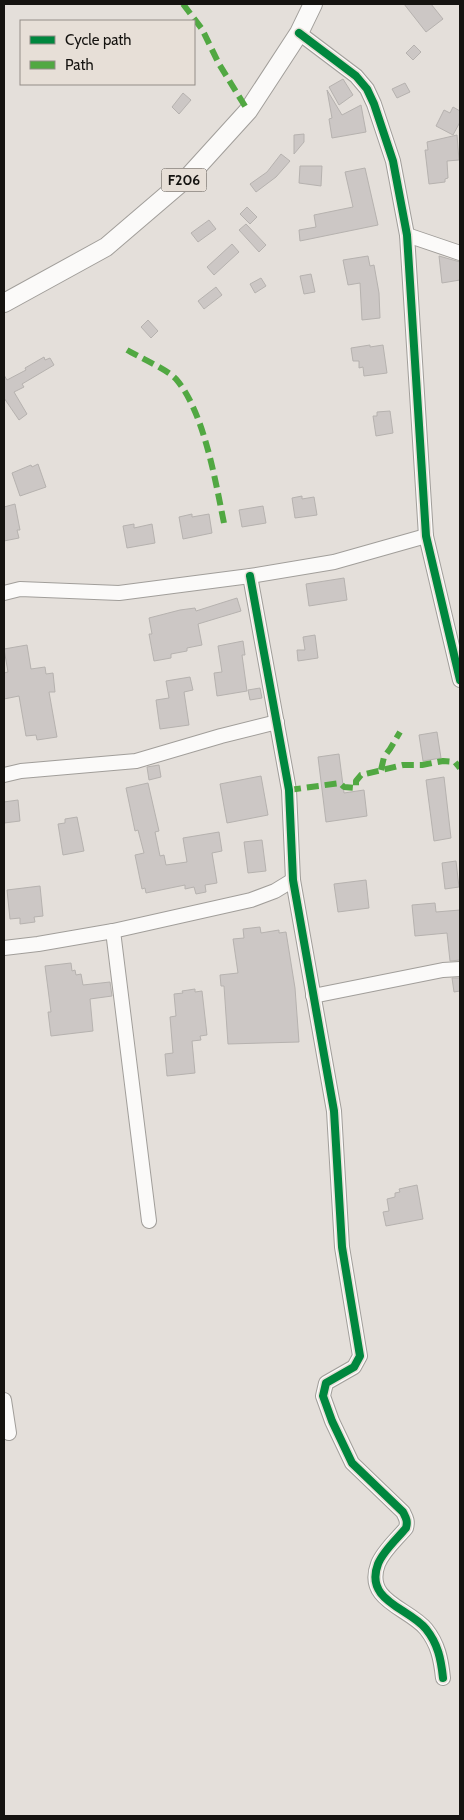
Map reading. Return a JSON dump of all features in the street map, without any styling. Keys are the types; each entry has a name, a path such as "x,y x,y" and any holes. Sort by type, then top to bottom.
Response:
{"main road":[{"name":"F206","path":"5,304 106,247 188,176 248,111 299,33 313,4"}],"street":[{"path":"299,33 356,76 367,89 393,160 408,235 426,536 460,680"},
{"path":"408,235 460,253"},
{"path":"4,593 20,590 120,592 250,576 334,562 426,536"},
{"path":"250,576 289,790 293,880 334,1111 342,1246 360,1356 354,1367 326,1383 323,1396 332,1421 352,1462 407,1518 406,1528 379,1562 375,1580 379,1590 388,1602 424,1627 433,1639 440,1653 443,1678"},
{"path":"4,775 21,771 136,761 277,722"},
{"path":"4,948 113,931 251,900 275,892 293,880"},
{"path":"113,931 149,1221"},
{"path":"313,996 442,970 460,969"},
{"path":"4,1400 9,1433"}],"building":[{"path":"404,4 431,4 443,19 426,32"},
{"path":"414,45 421,52 413,60 406,53"},
{"path":"343,79 353,95 339,105 329,87"},
{"path":"405,83 410,92 397,98 392,89"},
{"path":"327,90 342,115 361,105 366,132 332,138 329,119 332,118"},
{"path":"183,93 191,100 179,114 172,107"},
{"path":"453,107 460,111 460,122 453,135 436,126 444,110 450,113"},
{"path":"304,134 304,142 294,154 294,135"},
{"path":"457,135 459,160 447,161 448,178 445,179 445,182 429,184 425,150 428,150 427,142"},
{"path":"281,154 290,161 276,177 256,192 250,184 267,172"},
{"path":"300,166 322,166 321,186 299,183"},
{"path":"365,168 378,225 300,241 299,230 316,227 314,215 353,207 345,172"},
{"path":"247,207 257,217 250,224 240,214"},
{"path":"209,220 216,229 198,242 191,233"},
{"path":"246,224 266,245 259,252 239,230"},
{"path":"232,244 239,252 214,275 207,267"},
{"path":"368,256 370,266 374,265 379,293 380,318 362,320 360,283 348,285 343,260"},
{"path":"439,256 460,262 460,280 442,283"},
{"path":"311,274 315,292 304,294 300,276"},
{"path":"261,278 266,286 255,293 250,284"},
{"path":"216,287 222,295 204,309 198,301"},
{"path":"148,320 158,331 151,338 141,327"},
{"path":"370,345 370,347 383,345 387,373 364,376 363,367 359,368 359,361 353,361 351,348"},
{"path":"44,357 45,360 50,358 54,365 22,384 24,387 14,392 27,414 19,420 4,398 4,375 7,380 26,370 25,368"},
{"path":"390,411 393,433 376,436 373,416 377,416 377,412"},
{"path":"38,464 46,487 20,496 12,473"},
{"path":"302,496 302,499 314,497 317,515 295,518 292,498"},
{"path":"15,504 20,530 17,530 19,538 4,541 4,507"},
{"path":"263,506 266,523 242,527 239,510"},
{"path":"192,514 192,517 209,514 212,533 183,539 179,517"},
{"path":"134,524 134,528 152,524 155,543 127,548 123,526"},
{"path":"344,578 347,600 309,606 306,584"},
{"path":"237,598 241,611 198,624 202,645 187,648 187,651 171,654 171,658 154,661 149,634 152,634 149,618 180,610 195,608 196,611"},
{"path":"315,635 318,658 298,661 297,650 305,650 303,637"},
{"path":"243,641 245,655 242,655 247,691 217,696 214,673 222,672 218,646"},
{"path":"27,645 31,669 45,667 46,674 53,673 55,692 49,692 57,737 37,740 36,735 26,736 19,696 4,699 4,673 8,672 4,649"},
{"path":"190,677 193,690 184,692 189,725 160,729 156,700 169,698 166,681"},
{"path":"260,688 262,698 250,700 248,690"},
{"path":"437,732 441,758 423,761 419,735"},
{"path":"339,754 344,793 364,790 367,816 326,822 318,757"},
{"path":"159,765 161,777 149,780 147,767"},
{"path":"261,776 268,815 227,823 220,784"},
{"path":"444,777 451,838 434,841 426,780"},
{"path":"148,783 159,831 155,832 160,856 164,855 166,865 187,862 183,838 219,832 222,851 212,853 217,883 205,885 206,892 196,894 194,887 185,889 185,885 146,893 145,888 142,889 135,855 144,853 138,830 135,831 126,788"},
{"path":"18,800 20,821 4,823 4,802"},
{"path":"77,817 84,851 63,855 58,824 65,823 65,819"},
{"path":"262,840 266,871 248,873 244,842"},
{"path":"456,861 459,887 445,889 442,863"},
{"path":"366,880 369,908 338,912 334,884"},
{"path":"40,886 43,916 34,917 35,922 20,924 20,918 10,919 7,890"},
{"path":"435,903 436,912 460,910 460,960 450,961 447,933 415,936 412,905"},
{"path":"260,927 261,933 279,930 279,933 286,932 295,988 299,1042 228,1044 224,986 221,986 220,975 238,973 233,939 244,938 243,929"},
{"path":"71,963 72,971 75,970 76,975 81,974 83,985 110,982 112,996 90,999 93,1031 51,1036 48,1012 51,1012 45,966"},
{"path":"452,978 460,978 460,991 454,992"},
{"path":"195,989 195,992 202,991 207,1035 200,1036 201,1040 192,1041 195,1073 167,1076 165,1054 173,1053 170,1017 176,1016 174,994"},
{"path":"417,1185 423,1219 386,1226 383,1212 389,1211 387,1199 395,1197 395,1193 400,1192 399,1189"}],"marked path":[{"path":"183,4 202,29 219,64 248,111"},
{"path":"127,350 172,375 186,393 195,411 208,450 225,528"},
{"path":"381,770 384,757 400,732"},
{"path":"289,790 340,783 344,787 356,788 356,781 361,775 403,765 422,765 443,761 455,762 460,768"}],"cycle path":[{"path":"299,33 356,76 367,89 393,161 407,235 426,536 460,680"},
{"path":"250,576 289,790 293,880 334,1111 342,1247 360,1356 354,1367 326,1383 323,1396 332,1421 352,1463 403,1512 406,1518 406,1528 380,1559 375,1577 377,1587 390,1602 426,1629 438,1652 443,1678"}]}
